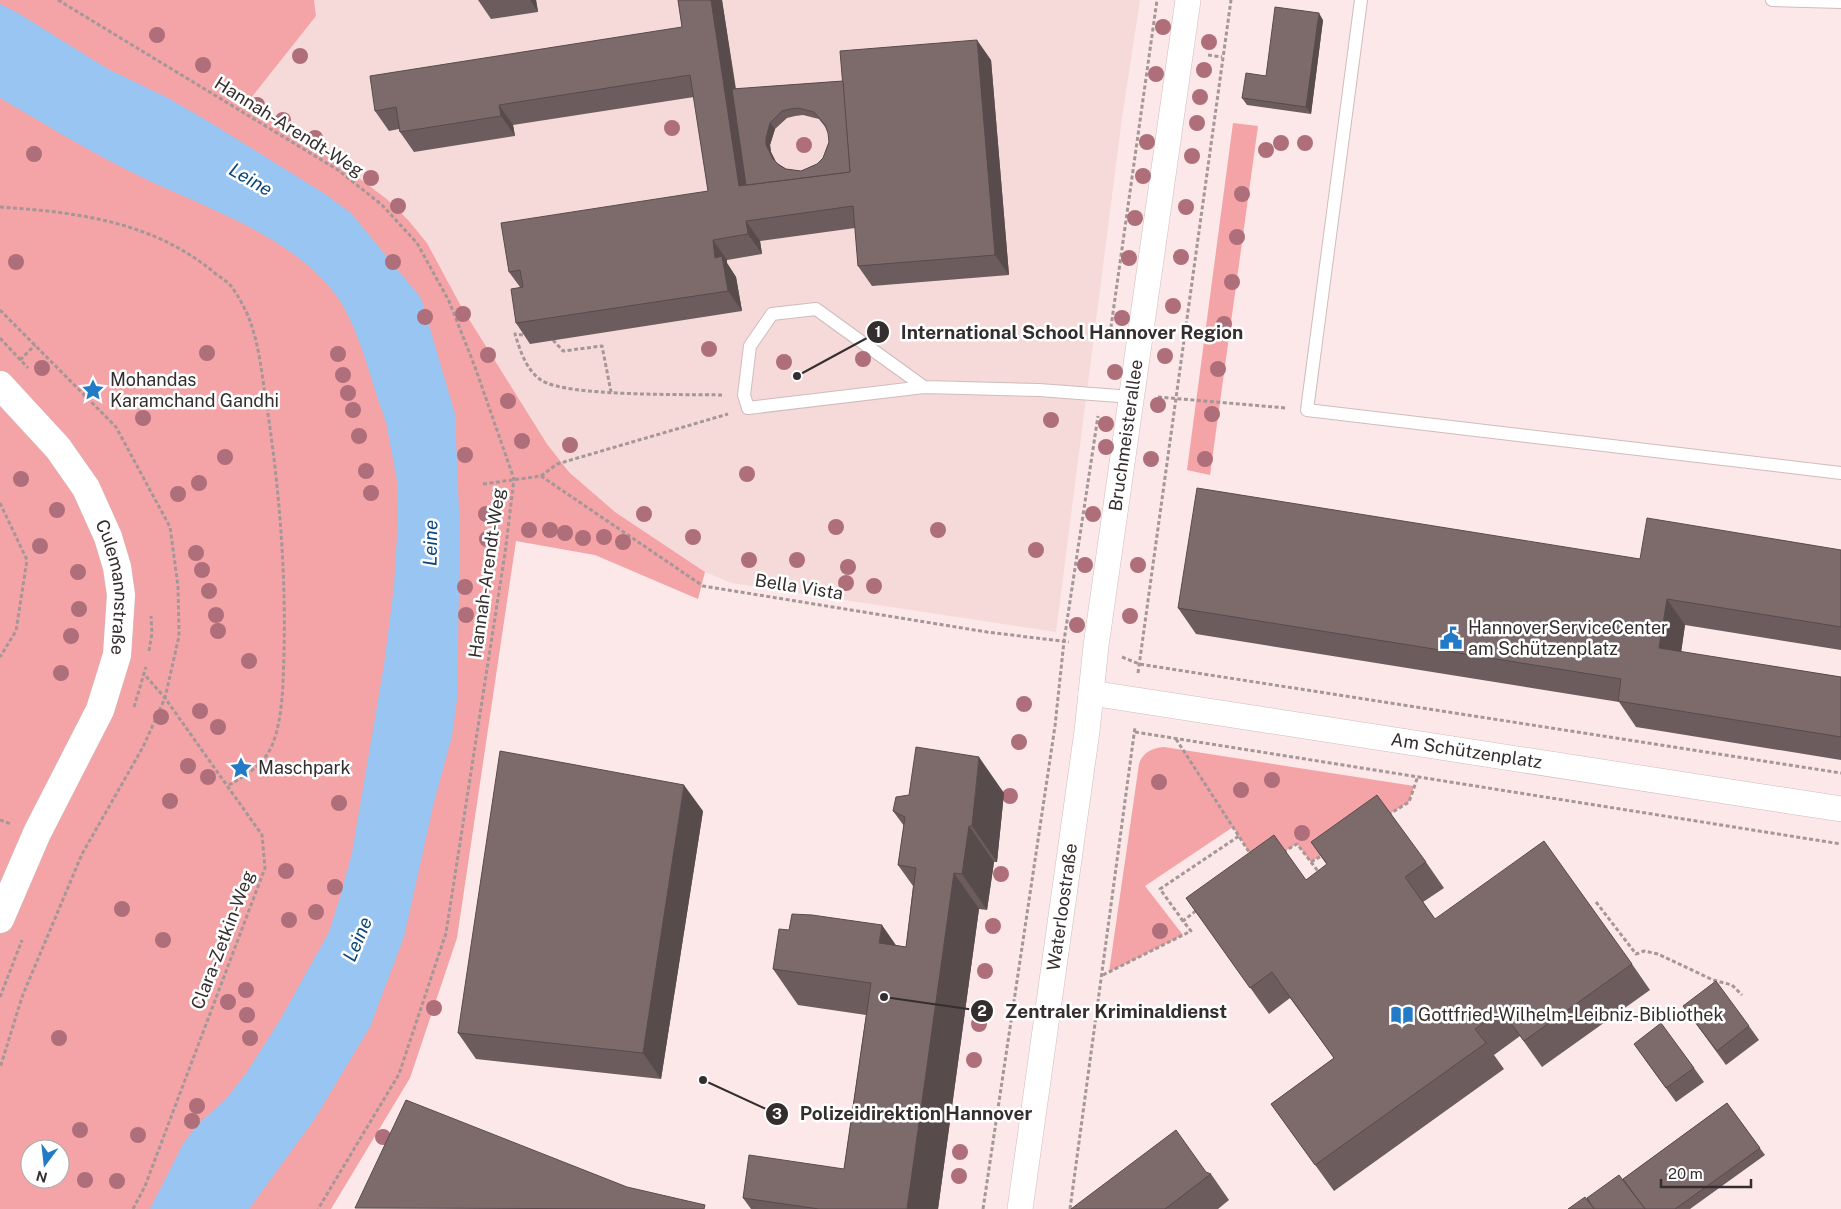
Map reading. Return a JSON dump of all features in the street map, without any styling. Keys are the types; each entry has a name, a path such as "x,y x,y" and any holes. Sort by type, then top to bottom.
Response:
{"street":[{"name":"Bruchmeisterallee","path":"1091,693 1096,646 1188,0"},
{"name":"Culemannstraße","path":"0,385 58,448 86,488 108,538 117,567 121,595 117,655 100,710 37,833 0,919"},
{"name":"Am Schützenplatz","path":"1091,693 1841,809"},
{"name":"Waterloostraße","path":"1020,1209 1091,693"}],"lane":[{"path":"1361,0 1307,410 1841,474"},
{"path":"1772,0 1841,2"},
{"path":"924,387 816,309 772,314 750,346 744,396 748,408 924,387 1039,390 1132,397"}],"path":[{"name":"Hannah-Arendt-Weg","path":"58,0 338,170 388,212 417,243 449,302 475,368 514,479 506,553 446,933 399,1074 318,1209"},
{"path":"1109,338 1157,0"},
{"path":"1070,1209 1135,732 1138,664 1230,0"},
{"path":"0,207 62,211 150,234 189,253 231,286 250,321 260,365 277,489 285,612 283,664 281,706 273,744 259,765 229,785"},
{"path":"0,310 116,427 170,526 178,586 179,636 165,698 143,747 82,854 22,997 0,1068"},
{"path":"523,335 515,334 523,359 541,380 575,391 744,396"},
{"path":"553,340 563,351 602,346 611,392"},
{"path":"983,1209 1055,726 1064,641 1101,396"},
{"path":"1132,397 1174,397 1307,410"},
{"path":"483,484 541,476 557,464 748,408"},
{"name":"Bella Vista","path":"541,476 703,586 987,632 1096,646 1138,664 1841,773"},
{"path":"0,503 27,560 16,631 0,657"},
{"name":"Clara-Zetkin-Weg","path":"133,1209 148,1178 265,868 262,834 229,785 165,698 145,675"},
{"path":"1135,732 1841,844"},
{"path":"1176,739 1254,858"},
{"path":"1384,817 1409,802 1418,778 1421,745"},
{"path":"1103,975 1191,931 1160,889 1239,836"},
{"path":"1282,852 1297,844 1321,876"},
{"path":"1312,862 1328,852"},
{"path":"1596,902 1636,954 1644,952 1658,954 1713,980 1732,986 1742,995"},
{"path":"1183,921 1198,910"}],"shaded area":[{"name":"Maschpark","path":"0,0 314,0 316,16 247,103 319,148 388,200 409,221 427,243 462,308 547,444 570,473 615,512 705,572 698,599 595,555 516,541 457,938 410,1078 331,1209 0,1209"},
{"path":"314,0 1140,0 1122,118 1056,632 732,583 705,572 615,512 582,486 547,444 462,308 427,243 409,221 388,200 319,148 247,103 316,16"},
{"path":"1233,123 1258,126 1210,475 1187,470"},
{"path":"1164,747 1414,786 1409,802 1311,862 1297,844 1258,866 1233,827 1145,886 1183,935 1109,972 1139,764 1148,751"}],"water":[{"name":"Leine","path":"0,4 18,13 108,69 168,98 206,120 325,194 351,213 421,298 455,414 460,535 457,699 452,736 434,802 404,937 370,1027 314,1120 249,1209 150,1209 183,1144 197,1125 226,1099 247,1072 280,1020 329,932 340,897 352,853 384,665 394,586 398,519 397,481 386,422 353,326 338,298 319,275 270,238 213,209 113,163 0,98"}],"building":[{"path":"678,0 711,0 739,186 850,172 840,51 977,40 995,255 858,266 853,206 746,221 748,234 713,240 715,258 722,256 728,291 516,323 511,289 523,287 520,270 509,272 501,223 708,191 690,75 499,105 501,116 400,132 396,107 375,111 370,76 682,27"},
{"path":"1275,7 1319,13 1306,107 1242,98 1246,73 1266,76"},
{"path":"843,81 850,172 746,185 732,89","holes":["798,108 814,112 825,125 828,133 829,142 823,158 817,164 801,171 786,169 779,165 773,159 766,145 770,123 782,111"]},
{"name":"HannoverServiceCenter am Schützenplatz","path":"1197,488 1640,559 1647,518 1841,550 1841,627 1667,599 1659,648 1841,677 1841,737 1618,701 1621,679 1178,608"},
{"path":"916,747 979,757 972,826 969,826 962,874 954,873 907,1209 819,1209 743,1198 749,1155 844,1169 871,983 773,969 779,929 789,930 792,914 812,915 882,925 879,943 906,947 916,868 898,865 905,817 893,811 896,797 909,795"},
{"path":"500,751 684,785 643,1053 458,1033"},
{"path":"1377,795 1426,862 1405,877 1435,919 1544,841 1632,964 1524,1041 1501,1010 1475,1029 1486,1043 1315,1165 1271,1104 1334,1058 1272,972 1250,988 1186,898 1274,835 1306,880 1327,864 1311,842"},
{"path":"1716,981 1749,1026 1717,1051 1683,1006"},
{"path":"1661,1023 1694,1068 1666,1088 1634,1044"},
{"path":"406,1100 627,1187 705,1205 704,1209 355,1208"},
{"path":"1727,1103 1760,1148 1675,1209 1645,1209 1623,1179"},
{"path":"1176,1130 1206,1172 1211,1174 1165,1209 1071,1209"},
{"path":"1619,1175 1645,1209 1594,1209 1587,1198"},
{"path":"1585,1197 1594,1209 1568,1209"}],"place":[{"name":"International School Hannover Region","path":"797,376"},
{"name":"Mohandas Karamchand Gandhi","path":"93,390"},
{"name":"HannoverServiceCenter am Schützenplatz","path":"1451,638"},
{"name":"Maschpark","path":"241,768"},
{"name":"Zentraler Kriminaldienst","path":"884,997"},
{"name":"Gottfried-Wilhelm-Leibniz-Bibliothek","path":"1402,1015"},
{"name":"Polizeidirektion Hannover","path":"703,1080"}]}
